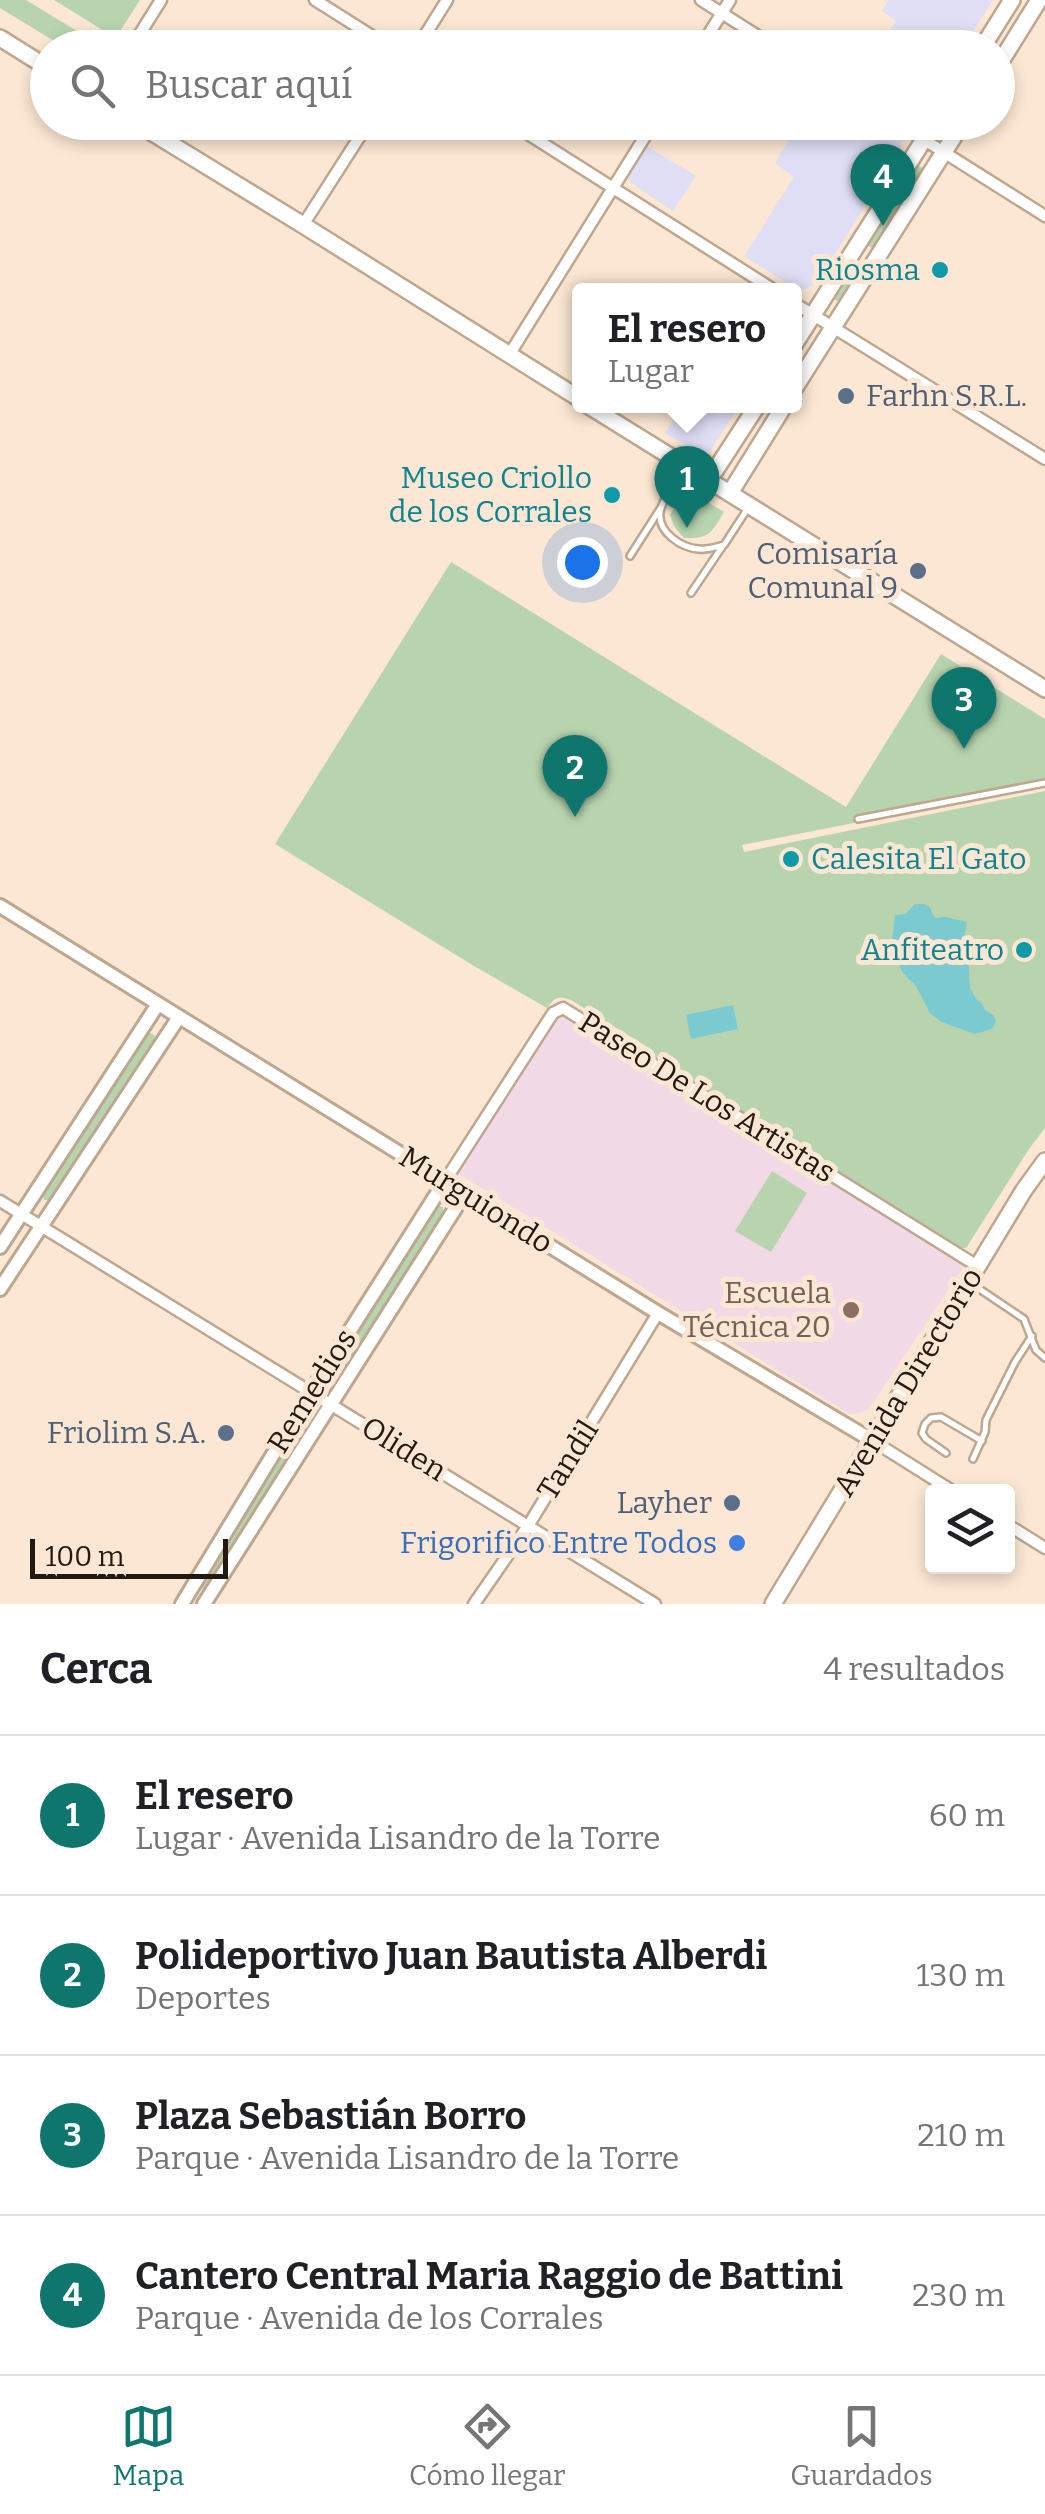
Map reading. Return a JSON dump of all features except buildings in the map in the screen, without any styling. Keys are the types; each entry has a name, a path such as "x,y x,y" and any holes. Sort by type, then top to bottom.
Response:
{"main road":[{"path":"993,30 1012,0"},
{"path":"1015,39 1039,0"},
{"path":"0,38 30,57"},
{"path":"164,140 572,394"},
{"path":"802,334 924,140"},
{"path":"802,376 952,140"},
{"path":"600,413 1045,688"},
{"path":"709,480 752,413"},
{"path":"730,493 780,413"},
{"name":"Avenida Directorio","path":"772,1604 1045,1161"}],"street":[{"path":"142,30 161,0"},
{"path":"315,0 362,30"},
{"path":"428,30 447,0"},
{"path":"702,0 749,30"},
{"path":"711,30 730,0"},
{"path":"304,225 358,140"},
{"path":"537,140 763,283"},
{"path":"508,355 643,140"},
{"path":"924,140 1045,216"},
{"path":"802,308 1045,459"},
{"name":"Murguiondo","path":"0,906 941,1484"},
{"path":"0,1247 158,1004"},
{"name":"Paseo De Los Artistas","path":"445,1180 553,1013 562,1008 978,1267"},
{"path":"0,1289 179,1017"},
{"name":"Remedios","path":"182,1604 445,1180"},
{"name":"Remedios","path":"204,1604 465,1194"},
{"name":"Oliden","path":"0,1201 655,1604"},
{"name":"Tandil","path":"474,1604 528,1526 658,1313"},
{"path":"1015,1529 1045,1548"}],"lane":[{"path":"630,556 687,466"},
{"path":"662,506 662,526 681,543 703,549 724,544"},
{"path":"691,594 750,506"},
{"path":"858,818 1045,783"},
{"path":"969,1282 1019,1314 1036,1350 1045,1358"},
{"path":"973,1459 986,1420 1032,1336"},
{"path":"946,1453 922,1433 932,1418 942,1417 982,1441"}],"shaded area":[{"path":"889,0 993,0 974,30 890,30 896,21 882,11"},
{"path":"789,140 902,142 817,283 803,290 802,283 787,283 744,256 794,177 775,163"},
{"path":"643,144 696,176 673,211 629,181 627,173"},
{"path":"678,413 734,413 710,451 703,455 665,433"},
{"path":"562,1016 964,1263 869,1409 849,1414 457,1173 555,1020"}],"green space":[{"path":"0,0 26,0 75,30 36,30 0,8"},
{"path":"54,0 140,0 121,30 103,30"},
{"path":"916,164 924,169 874,249 868,246 857,263 863,267 841,303 832,298 891,204 898,207 909,189 903,185"},
{"path":"686,489 724,512 705,536 684,538 674,526 670,515"},
{"path":"451,562 846,807 941,654 1045,719 1045,779 858,815 859,822 742,845 744,852 1045,791 1045,1128 966,1248 954,1247 650,1055 649,1048 571,1000 557,998 547,1008 275,844"},
{"path":"149,1032 155,1039 51,1200 44,1200 42,1193"},
{"path":"772,1171 807,1193 771,1252 735,1231"},
{"path":"438,1206 443,1207 443,1217 339,1380 331,1378 330,1373"},
{"path":"306,1418 312,1424 208,1591 203,1590 201,1584"}],"water":[{"path":"915,904 930,907 936,918 967,922 964,939 970,988 993,1015 996,1021 992,1029 975,1034 941,1022 930,1013 916,986 903,973 892,942 895,915 906,914"},
{"path":"733,1005 738,1029 691,1039 686,1015"}],"place":[{"name":"Cantero Central Maria Raggio de Battini","path":"883,226"},
{"name":"Riosma","path":"940,270"},
{"name":"Farhn S.R.L.","path":"846,396"},
{"name":"Museo Criollo de los Corrales","path":"612,495"},
{"name":"El resero","path":"687,528"},
{"name":"Comisaría Comunal 9","path":"918,571"},
{"name":"Plaza Sebastián Borro","path":"964,749"},
{"name":"Polideportivo Juan Bautista Alberdi","path":"575,817"},
{"name":"Calesita El Gato","path":"791,859"},
{"name":"Anfiteatro","path":"1024,950"},
{"name":"Escuela Técnica 20","path":"851,1310"},
{"name":"Friolim S.A.","path":"226,1433"},
{"name":"Layher","path":"732,1503"},
{"name":"Frigorifico Entre Todos","path":"737,1543"}]}
